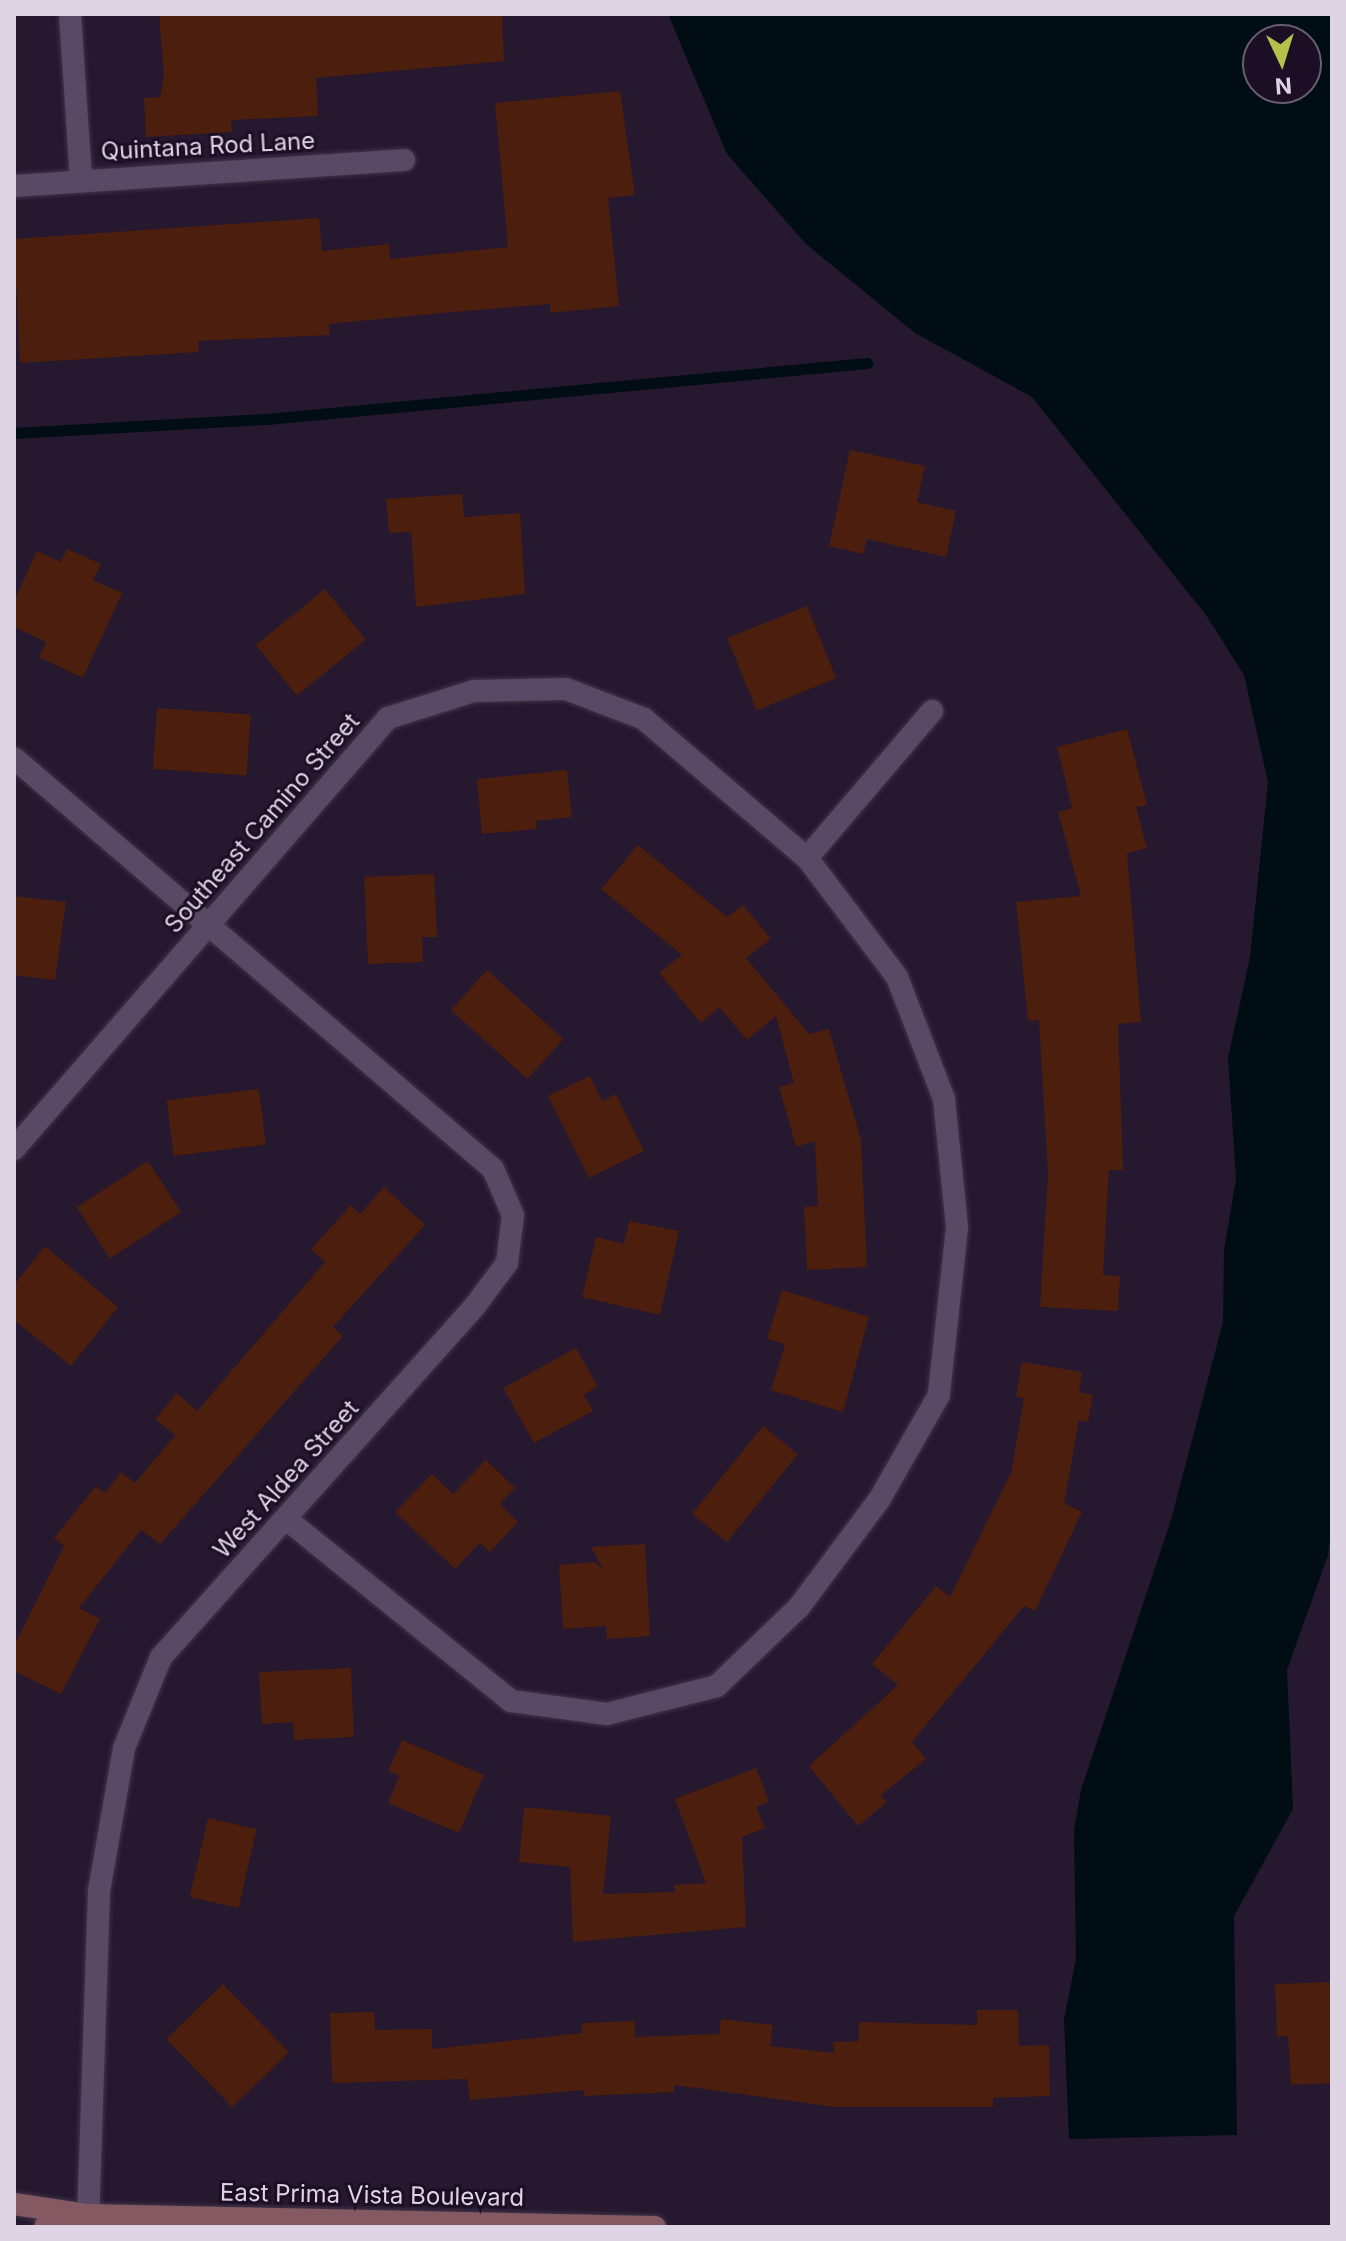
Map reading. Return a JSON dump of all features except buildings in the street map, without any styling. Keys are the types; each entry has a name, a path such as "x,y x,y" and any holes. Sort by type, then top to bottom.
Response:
{"main road":[{"name":"East Prima Vista Boulevard","path":"14,2204 88,2215 655,2227"},
{"name":"East Prima Vista Boulevard","path":"45,2227 88,2215"}],"street":[{"path":"70,14 81,180"},
{"name":"Quintana Rod Lane","path":"14,186 404,160"},
{"name":"Southeast Camino Street","path":"14,1149 388,718 474,691 566,689 644,719 807,858 897,977 944,1099 957,1228 939,1395 879,1500 799,1607 717,1686 607,1714 511,1701 286,1519"},
{"path":"807,858 932,711"},
{"name":"West Aldea Street","path":"14,758 493,1169 513,1215 507,1263 499,1274 286,1519 161,1657 124,1748 99,1891 88,2215"}],"shaded area":[{"path":"668,14 1332,14 1332,1520 1328,1555 1287,1670 1293,1809 1234,1916 1237,2135 1069,2139 1064,2019 1076,1959 1074,1830 1081,1790 1171,1520 1223,1322 1224,1250 1236,1179 1228,1058 1250,957 1268,782 1244,675 1206,615 1032,397 915,333 806,244 727,154"}],"waterway":[{"path":"14,433 267,419 867,363"}]}
